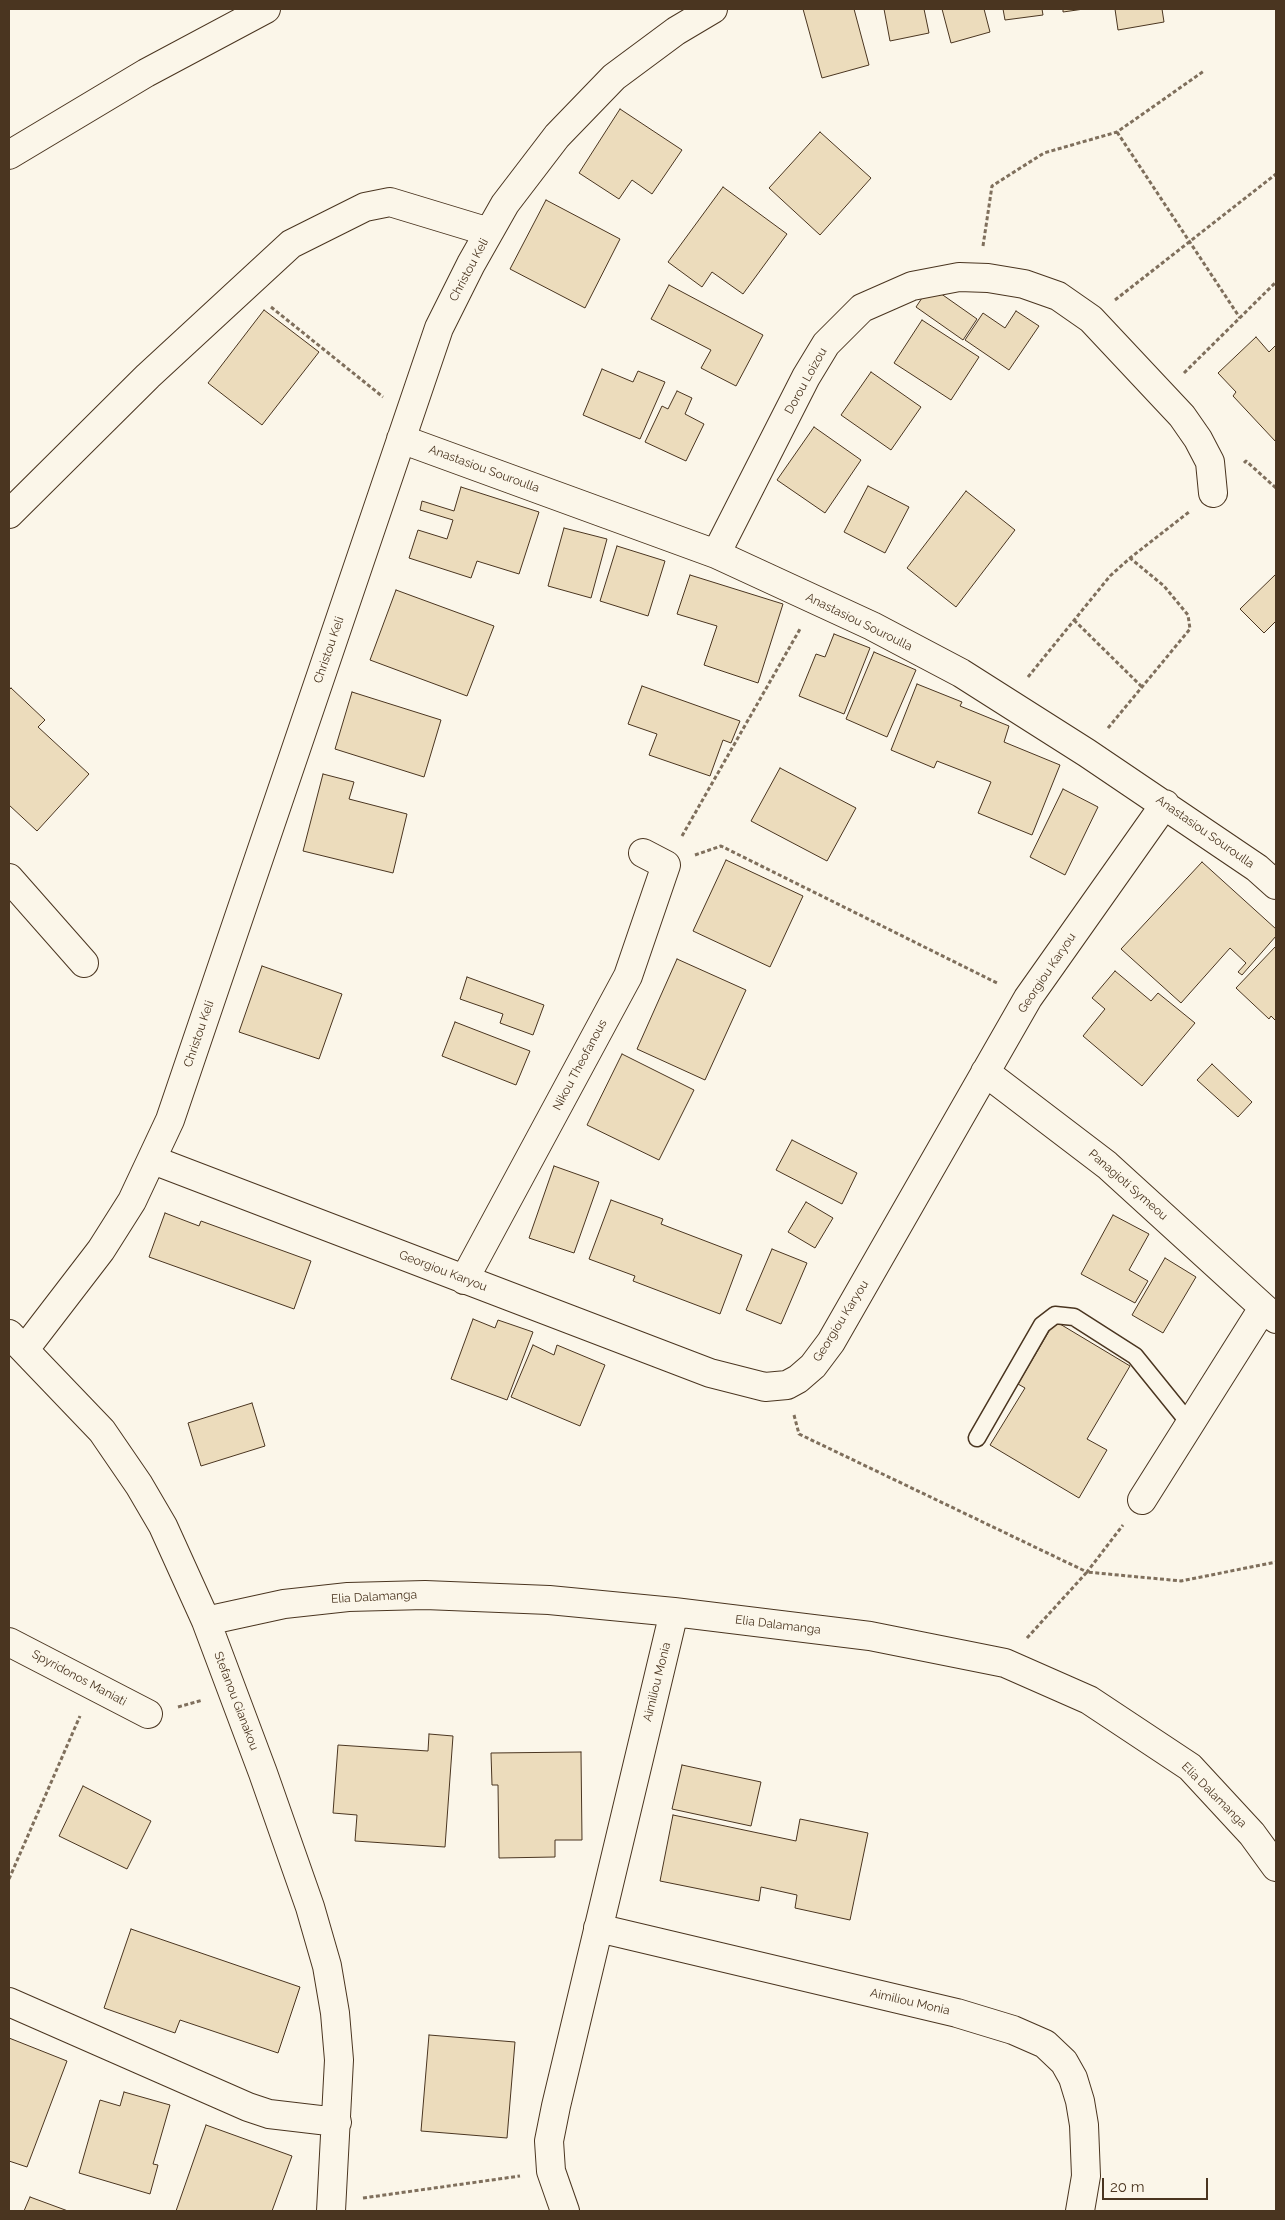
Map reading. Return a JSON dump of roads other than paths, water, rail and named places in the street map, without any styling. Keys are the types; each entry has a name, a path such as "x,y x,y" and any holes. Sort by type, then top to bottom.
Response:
{"street":[{"path":"9,155 146,73 266,9"},
{"name":"Christou Keli","path":"17,1341 101,1250 132,1201 153,1160 170,1120 439,328 489,232 506,204 557,136 614,78 676,31 713,9"},
{"path":"9,514 148,376 291,244 365,207 390,202 489,232"},
{"name":"Dorou Loizou","path":"716,554 806,377 826,344 862,308 912,286 959,277 979,277 1024,284 1058,296 1091,319 1182,416 1198,439 1210,462 1213,494"},
{"name":"Anastasiou Souroulla","path":"404,428 716,554 872,626 953,669 1087,753 1257,868 1276,885"},
{"name":"Georgiou Karyou","path":"153,1160 710,1373 765,1387 787,1385 798,1379 813,1366 831,1342 1028,998 1165,804"},
{"name":"Nikou Theofanous","path":"464,1280 628,976 654,859"},
{"path":"9,878 84,963"},
{"name":"Panagioti Symeou","path":"985,1072 1107,1165 1270,1313 1190,1424 1142,1500"},
{"name":"Stefanou Gianakou","path":"17,1341 102,1431 139,1484 163,1526 206,1620 233,1693 310,1906 327,1966 335,2013 339,2060 331,2207"},
{"name":"Elia Dalamanga","path":"206,1620 284,1604 339,1598 425,1595 550,1600 674,1612 870,1636 1005,1663 1089,1700 1190,1767 1252,1834 1276,1867"},
{"name":"Aimiliou Monia","path":"565,2211 551,2172 549,2141 674,1612"},
{"name":"Spyridonos Maniati","path":"9,1642 148,1714"},
{"name":"Aimiliou Monia","path":"598,1928 957,2013 1013,2030 1045,2044 1064,2062 1073,2078 1080,2101 1084,2125 1086,2176 1080,2211"},
{"path":"9,2002 248,2107 269,2114 337,2122"}],"lane":[{"path":"977,1438 1042,1325 1055,1315 1074,1317 1135,1356 1190,1424"}]}
